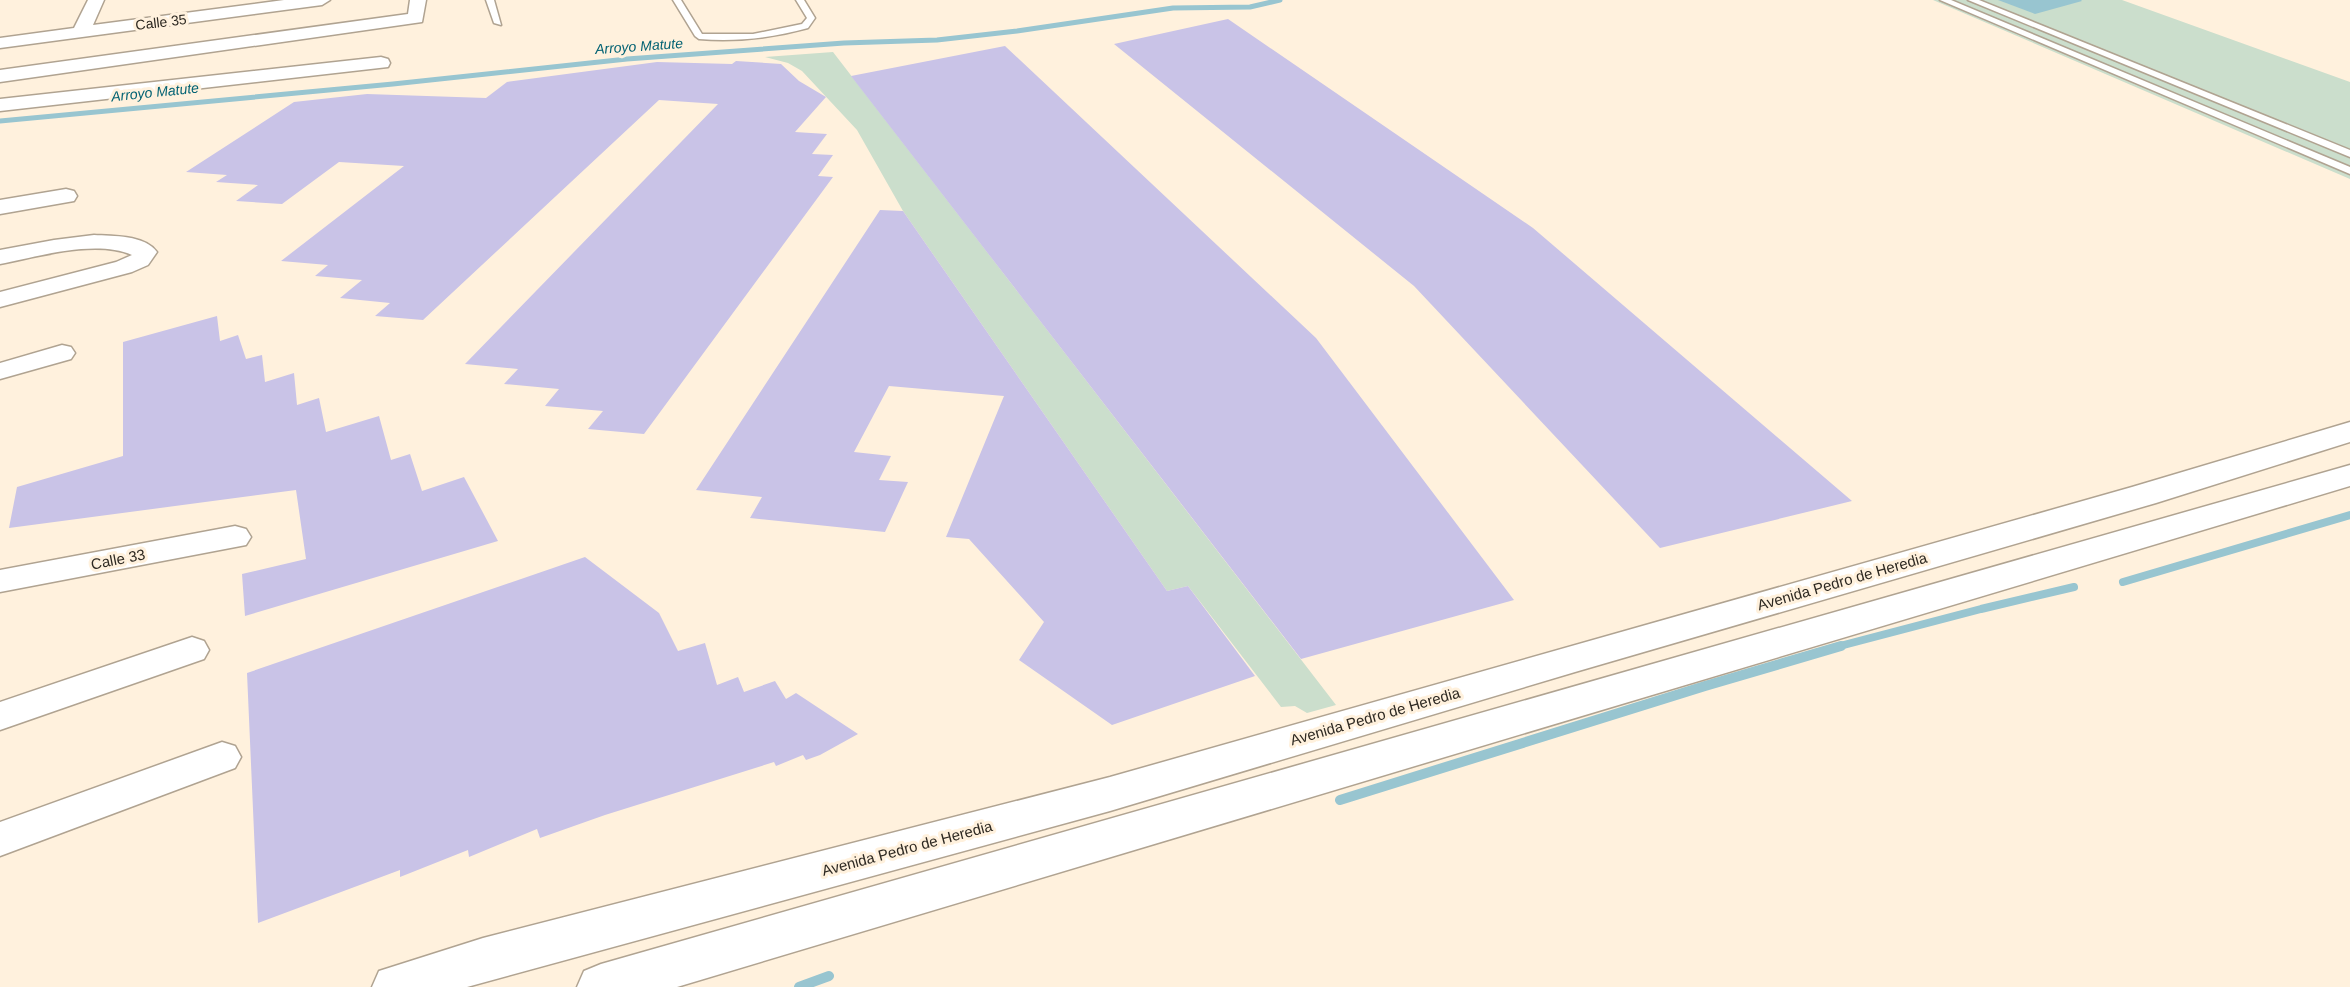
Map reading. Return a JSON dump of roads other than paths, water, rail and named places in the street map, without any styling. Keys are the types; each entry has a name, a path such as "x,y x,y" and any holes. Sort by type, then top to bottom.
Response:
{"highway":[{"name":"Avenida Pedro de Heredia","path":"396,987 483,960 1110,794 2144,495 2350,432"},
{"path":"601,987 1130,835 1960,588 2350,475"}],"street":[{"path":"81,32 96,0"},
{"name":"Calle 35","path":"0,43 237,6 265,8 322,0"},
{"path":"265,8 266,39"},
{"path":"0,76 266,39 417,9"},
{"path":"0,105 381,63"},
{"path":"0,207 66,196"},
{"path":"0,257 71,245 110,242 135,245 145,252 140,260 124,267 0,300"},
{"path":"0,371 62,353"},
{"name":"Calle 33","path":"0,581 235,537"},
{"path":"0,716 192,650"},
{"path":"0,839 222,756"}],"lane":[{"path":"490,0 498,23"},
{"path":"677,0 699,36 725,38 778,33 806,26 811,18 800,0"},
{"path":"1944,0 2350,171"},
{"path":"1972,0 2350,154"}],"water":[{"path":"1998,0 2081,0 2082,1 2035,14"}],"waterway":[{"name":"Arroyo Matute","path":"0,121 393,84 627,59 844,43 937,40 1017,31 1173,8 1250,7 1280,0"},
{"path":"2123,582 2350,515"},
{"path":"1836,647 2074,587"},
{"path":"1340,800 1841,646"},
{"path":"799,987 829,976"}]}
